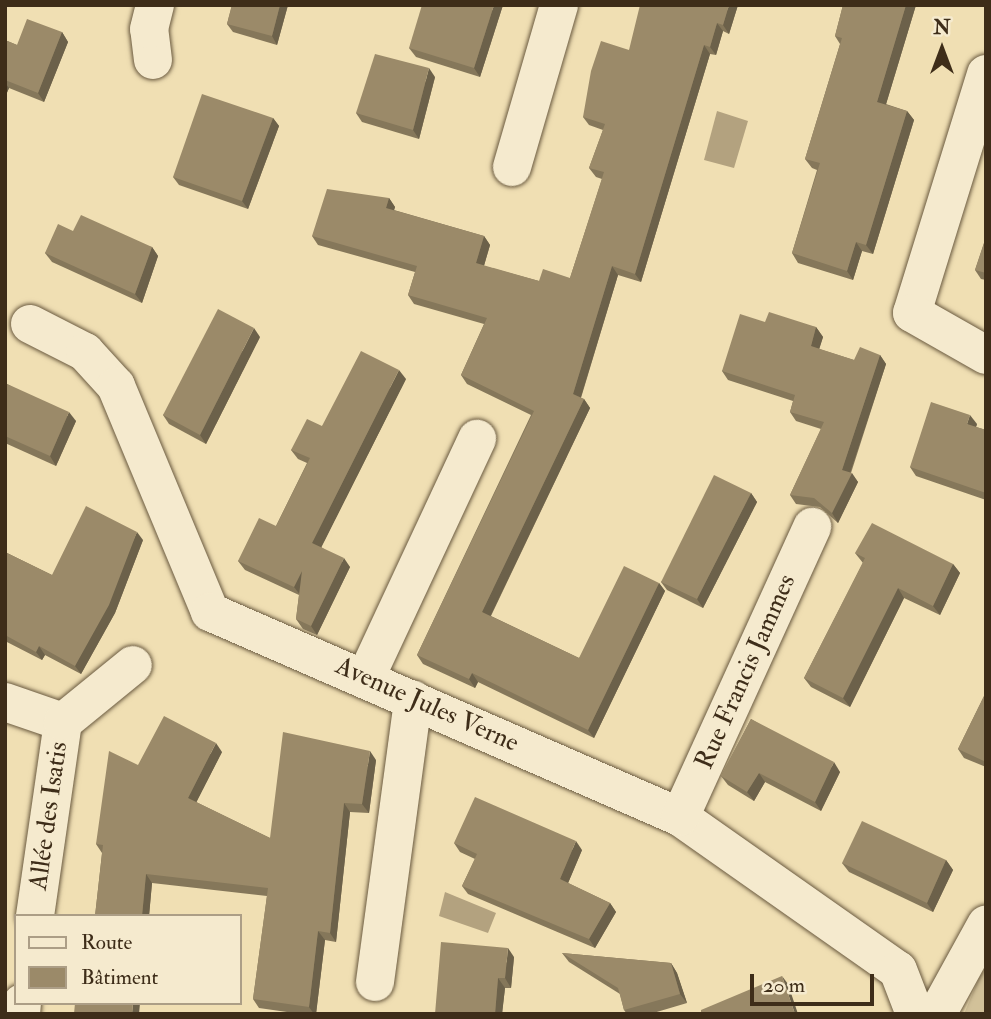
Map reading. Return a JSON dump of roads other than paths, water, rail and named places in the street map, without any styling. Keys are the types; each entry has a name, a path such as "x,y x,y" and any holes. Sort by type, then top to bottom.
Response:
{"street":[{"path":"153,60 149,29 155,5"},
{"path":"512,167 559,5"},
{"path":"986,74 912,313 986,355"},
{"name":"Avenue Jules Verne","path":"30,324 85,352 116,386 210,612 366,677 680,817 898,970 915,1014"},
{"path":"366,677 477,439"},
{"name":"Rue Francis Jammes","path":"680,817 812,527"},
{"name":"Allée des Isatis","path":"35,914 63,722 133,664"},
{"path":"374,982 413,700"},
{"path":"5,702 63,722"},
{"path":"936,1014 986,925"}]}
